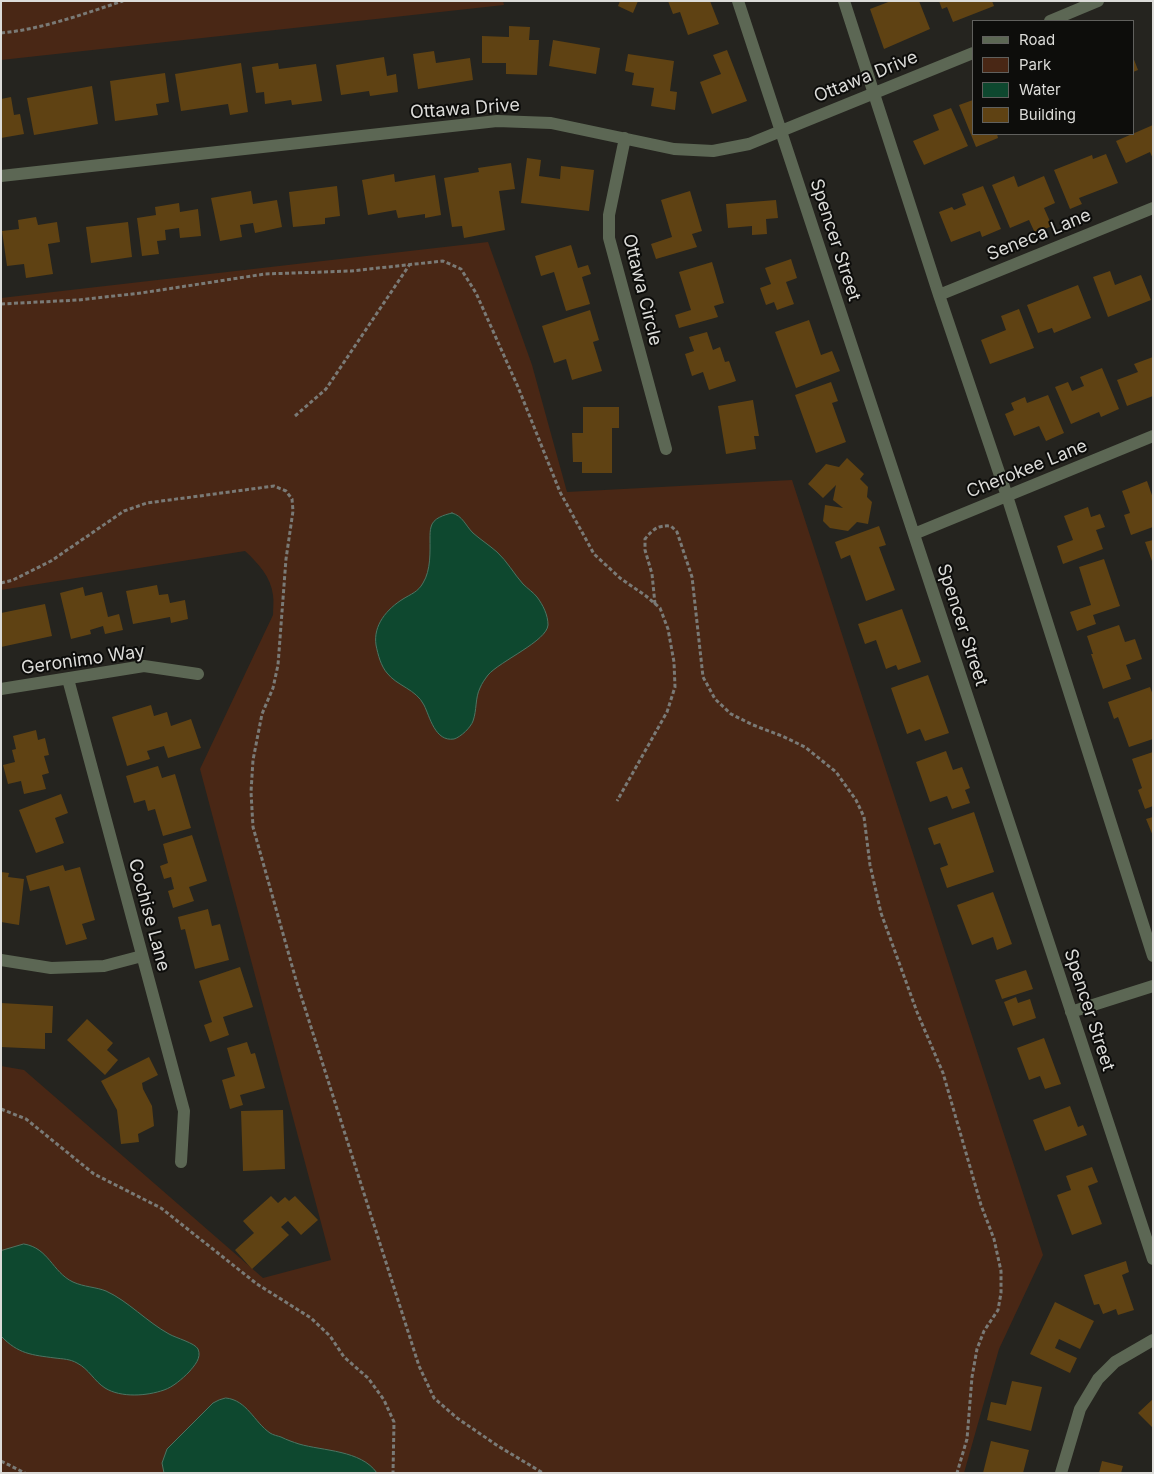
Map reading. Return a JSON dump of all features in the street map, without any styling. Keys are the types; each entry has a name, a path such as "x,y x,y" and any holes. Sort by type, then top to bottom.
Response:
{"street":[{"name":"Spencer Street","path":"738,1 1153,1259"},
{"path":"844,1 939,295 1007,496 1153,956"},
{"path":"1052,20 1098,1"},
{"name":"Ottawa Drive","path":"1,176 496,121 551,123 674,149 713,151 749,144 972,53"},
{"name":"Ottawa Circle","path":"625,138 609,216 609,238 666,449"},
{"name":"Seneca Lane","path":"939,295 1153,208"},
{"name":"Cherokee Lane","path":"914,534 1153,436"},
{"name":"Geronimo Way","path":"1,688 144,666 198,674"},
{"name":"Cochise Lane","path":"68,678 184,1111 181,1162"},
{"path":"1,960 51,968 104,966 142,956"},
{"path":"1071,1012 1153,986"},
{"path":"1061,1473 1080,1408 1098,1378 1115,1362 1153,1340"}],"path":[{"path":"1,32 23,30 123,1"},
{"path":"1,304 78,300 141,293 265,274 351,271 443,261 461,269 476,293 518,387 560,492 594,554 620,578 660,608 668,629 674,662 674,687 667,712 617,801"},
{"path":"295,416 326,388 410,264"},
{"path":"1,583 13,580 51,561 124,511 147,503 274,486 286,491 292,499 293,511 286,560 278,664 273,688 262,714 253,760 250,792 253,827 296,980 420,1366 434,1398 457,1418 484,1437 543,1473"},
{"path":"655,604 652,574 645,550 645,539 652,531 663,525 672,526 677,532 692,577 703,677 715,699 732,714 805,747 836,772 856,800 864,817 870,865 881,913 917,1012 943,1073 981,1205 994,1240 1001,1271 1001,1293 998,1310 984,1331 977,1349 972,1377 967,1438 957,1473"},
{"path":"1,1109 26,1119 94,1174 161,1208 256,1284 311,1318 330,1336 344,1357 368,1378 384,1400 394,1422 393,1473"},
{"path":"1,1461 25,1473"}],"green space":[{"path":"1,1 503,1 504,5 1,60"},
{"path":"488,242 532,365 567,492 792,480 1043,1255 999,1349 964,1473 1,1473 1,1066 24,1070 263,1278 331,1260 200,769 273,615 270,582 255,560 245,551 1,590 1,298"}],"water":[{"path":"452,513 459,516 473,533 494,549 523,584 537,597 545,610 548,625 540,638 488,675 478,692 472,723 457,738 448,739 442,737 434,728 421,700 387,673 379,656 376,638 382,618 397,603 417,591 423,583 429,567 432,524 439,517"},
{"path":"24,1244 39,1250 66,1278 81,1285 106,1291 114,1295 172,1336 196,1347 199,1356 195,1364 189,1372 167,1389 150,1394 126,1395 105,1388 85,1368 74,1362 26,1353 13,1347 1,1336 1,1251"},
{"path":"226,1398 245,1407 271,1434 299,1444 352,1456 370,1465 377,1473 164,1473 162,1463 167,1449 213,1403"}],"building":[{"path":"620,1 638,1 633,13 618,6"},
{"path":"668,1 710,1 719,24 688,35 680,12 673,14"},
{"path":"891,1 919,1 930,29 884,49 870,9"},
{"path":"939,1 992,1 994,6 953,22 947,7 942,9"},
{"path":"509,26 530,27 529,40 539,40 537,75 506,74 506,63 482,63 482,36 509,37"},
{"path":"553,40 600,48 596,74 549,66"},
{"path":"727,50 747,101 712,114 700,82 721,74 713,55"},
{"path":"434,51 436,63 470,58 473,80 418,89 413,54"},
{"path":"628,54 674,61 670,91 677,92 675,110 651,106 654,88 632,85 634,73 625,71"},
{"path":"384,57 387,76 396,74 398,92 370,96 369,91 341,95 336,65"},
{"path":"1134,60 1138,70 1134,72"},
{"path":"241,63 248,112 230,115 228,104 181,111 175,74"},
{"path":"278,63 279,69 316,64 322,101 292,105 291,100 265,104 264,92 256,93 252,67"},
{"path":"165,73 169,102 156,104 158,115 115,121 110,81"},
{"path":"92,86 98,124 34,135 27,98"},
{"path":"11,97 14,115 20,114 24,134 1,138 1,99"},
{"path":"972,100 972,135 997,135 998,138 976,147 959,105"},
{"path":"951,108 968,146 924,165 913,141 939,130 933,115"},
{"path":"1153,125 1153,159 1150,152 1126,163 1116,141 1134,135 1134,133"},
{"path":"1106,154 1118,183 1079,198 1082,204 1070,209 1054,170 1092,155 1093,159"},
{"path":"527,158 541,160 539,176 560,179 561,166 594,170 589,211 521,203"},
{"path":"511,163 515,189 499,191 505,230 464,238 462,226 452,227 444,178 479,172 478,168"},
{"path":"394,174 395,182 435,175 441,215 425,218 425,214 398,218 396,210 368,215 362,180"},
{"path":"1014,176 1018,187 1044,176 1055,203 1044,208 1052,226 1035,233 1029,220 1010,228 992,185"},
{"path":"337,186 340,216 325,218 325,224 293,227 289,192"},
{"path":"983,186 1001,229 982,237 980,231 951,242 939,212 952,207 954,210 966,205 962,194"},
{"path":"251,191 253,204 277,200 282,227 255,233 253,223 240,225 242,237 220,241 211,198"},
{"path":"690,191 702,231 692,234 697,247 656,259 651,244 672,237 661,200"},
{"path":"776,200 778,218 766,219 767,234 752,235 752,226 728,228 726,204"},
{"path":"179,203 180,212 198,209 201,236 180,238 179,228 165,230 166,240 157,241 159,254 142,256 137,218 156,215 155,207"},
{"path":"36,217 38,225 57,222 60,242 48,244 53,274 26,278 24,264 7,266 2,231 19,229 18,220"},
{"path":"128,222 132,257 91,263 86,227"},
{"path":"571,245 578,268 588,265 591,274 582,277 590,304 566,311 554,272 541,276 535,256"},
{"path":"791,259 797,278 786,282 794,304 777,310 774,302 766,305 760,288 771,284 765,268"},
{"path":"712,262 724,303 714,306 718,317 679,328 675,315 691,310 679,272"},
{"path":"1110,271 1115,285 1141,275 1151,300 1108,317 1093,277"},
{"path":"1078,285 1091,318 1054,333 1052,328 1038,333 1027,305"},
{"path":"1019,309 1034,348 990,364 981,340 1006,330 1001,316"},
{"path":"590,310 599,340 593,342 602,371 572,380 566,359 554,363 542,326"},
{"path":"809,320 821,355 832,351 840,371 796,388 775,332"},
{"path":"707,332 713,350 720,347 725,362 729,361 736,381 709,390 703,372 692,376 685,354 694,351 689,337"},
{"path":"1153,357 1153,396 1127,406 1117,380 1138,372 1134,364"},
{"path":"1102,368 1119,409 1101,417 1099,412 1071,424 1055,387 1068,382 1072,391 1084,386 1080,377"},
{"path":"831,382 838,401 832,403 846,442 816,453 795,395"},
{"path":"1048,395 1064,433 1046,441 1039,426 1014,436 1005,414 1014,410 1011,403 1025,397 1027,403"},
{"path":"753,400 759,436 754,436 756,449 726,454 718,406"},
{"path":"583,407 619,407 619,428 612,428 612,473 582,473 582,462 573,462 572,433 583,433"},
{"path":"847,458 864,474 860,479 868,487 867,497 872,502 868,524 857,522 848,531 830,528 823,521 825,505 843,508 833,500 836,485 823,498 808,484 826,464 839,467"},
{"path":"1147,481 1153,498 1153,527 1131,535 1124,515 1130,513 1122,491"},
{"path":"1088,507 1091,517 1100,514 1105,527 1096,530 1103,549 1063,564 1057,546 1073,540 1064,516"},
{"path":"879,526 886,545 879,547 895,590 866,601 850,555 841,559 835,542"},
{"path":"1153,540 1153,564 1145,542"},
{"path":"1104,559 1120,606 1093,615 1096,624 1077,631 1070,612 1091,605 1079,567"},
{"path":"157,585 159,595 168,594 170,603 185,600 188,619 171,623 170,617 133,624 126,591"},
{"path":"83,587 85,596 102,592 108,617 119,614 123,630 105,634 103,626 90,630 91,634 71,639 60,593"},
{"path":"45,604 52,636 1,647 1,613"},
{"path":"902,609 921,662 898,670 896,665 886,669 876,640 865,644 858,624"},
{"path":"1119,625 1125,642 1135,639 1142,659 1126,665 1131,679 1103,689 1087,636"},
{"path":"928,675 949,733 925,741 920,729 907,734 891,688"},
{"path":"1150,687 1153,695 1153,739 1129,747 1118,717 1114,719 1108,702"},
{"path":"151,705 154,716 167,712 171,726 191,719 201,748 168,758 164,746 147,751 150,759 127,766 112,717"},
{"path":"36,730 38,740 45,738 49,755 44,756 49,773 42,775 46,789 24,794 21,781 8,784 3,765 15,762 12,750 16,749 13,736"},
{"path":"946,751 953,770 962,767 970,788 965,790 970,803 952,809 947,796 930,802 916,762"},
{"path":"1153,752 1153,806 1145,809 1138,790 1142,788 1132,759"},
{"path":"158,766 162,778 175,774 191,828 163,836 155,809 148,811 145,800 134,803 126,776"},
{"path":"61,794 68,813 55,818 64,843 36,853 19,810"},
{"path":"974,812 994,872 947,888 940,868 948,865 940,843 934,845 928,828"},
{"path":"1153,817 1153,836 1146,819"},
{"path":"192,835 207,881 189,887 194,901 173,908 168,891 174,889 171,877 164,879 160,866 168,863 163,844"},
{"path":"63,865 65,871 80,867 95,920 82,924 87,939 66,945 49,886 30,891 26,876"},
{"path":"1,872 9,873 8,877 24,879 19,925 1,922"},
{"path":"993,892 1012,944 997,950 993,937 972,945 957,905"},
{"path":"208,909 212,926 220,924 229,960 195,969 185,929 181,930 178,917"},
{"path":"240,967 253,1007 223,1017 229,1035 210,1042 204,1025 212,1022 199,981"},
{"path":"1026,970 1033,989 1002,999 995,980"},
{"path":"1016,997 1018,1003 1030,999 1036,1018 1013,1026 1004,1002"},
{"path":"1,1003 53,1006 52,1033 45,1033 45,1049 1,1047"},
{"path":"87,1019 113,1043 107,1050 118,1060 105,1075 67,1040"},
{"path":"1044,1038 1061,1084 1045,1089 1040,1076 1029,1080 1017,1048"},
{"path":"247,1042 251,1054 255,1053 265,1088 240,1095 243,1105 230,1109 222,1080 235,1076 227,1048"},
{"path":"149,1057 158,1075 142,1083 152,1106 154,1126 138,1134 139,1142 121,1144 117,1110 101,1081"},
{"path":"1070,1106 1078,1127 1083,1125 1087,1135 1045,1151 1033,1120"},
{"path":"283,1110 285,1169 243,1171 241,1111"},
{"path":"1092,1167 1098,1182 1088,1186 1102,1224 1072,1235 1057,1195 1071,1190 1066,1176"},
{"path":"271,1196 278,1203 285,1197 289,1201 295,1196 318,1220 301,1235 288,1221 281,1227 289,1235 252,1269 235,1250 254,1233 243,1221"},
{"path":"1126,1261 1129,1272 1122,1275 1134,1310 1118,1315 1116,1309 1103,1314 1099,1304 1094,1305 1084,1275"},
{"path":"1055,1302 1094,1321 1080,1349 1059,1339 1055,1348 1077,1358 1070,1373 1030,1354"},
{"path":"1012,1381 1042,1387 1031,1431 987,1420 991,1402 1006,1405"},
{"path":"1153,1399 1153,1428 1138,1413"},
{"path":"991,1441 1029,1450 1023,1473 983,1473"},
{"path":"1102,1461 1123,1466 1121,1473 1099,1473"}]}
